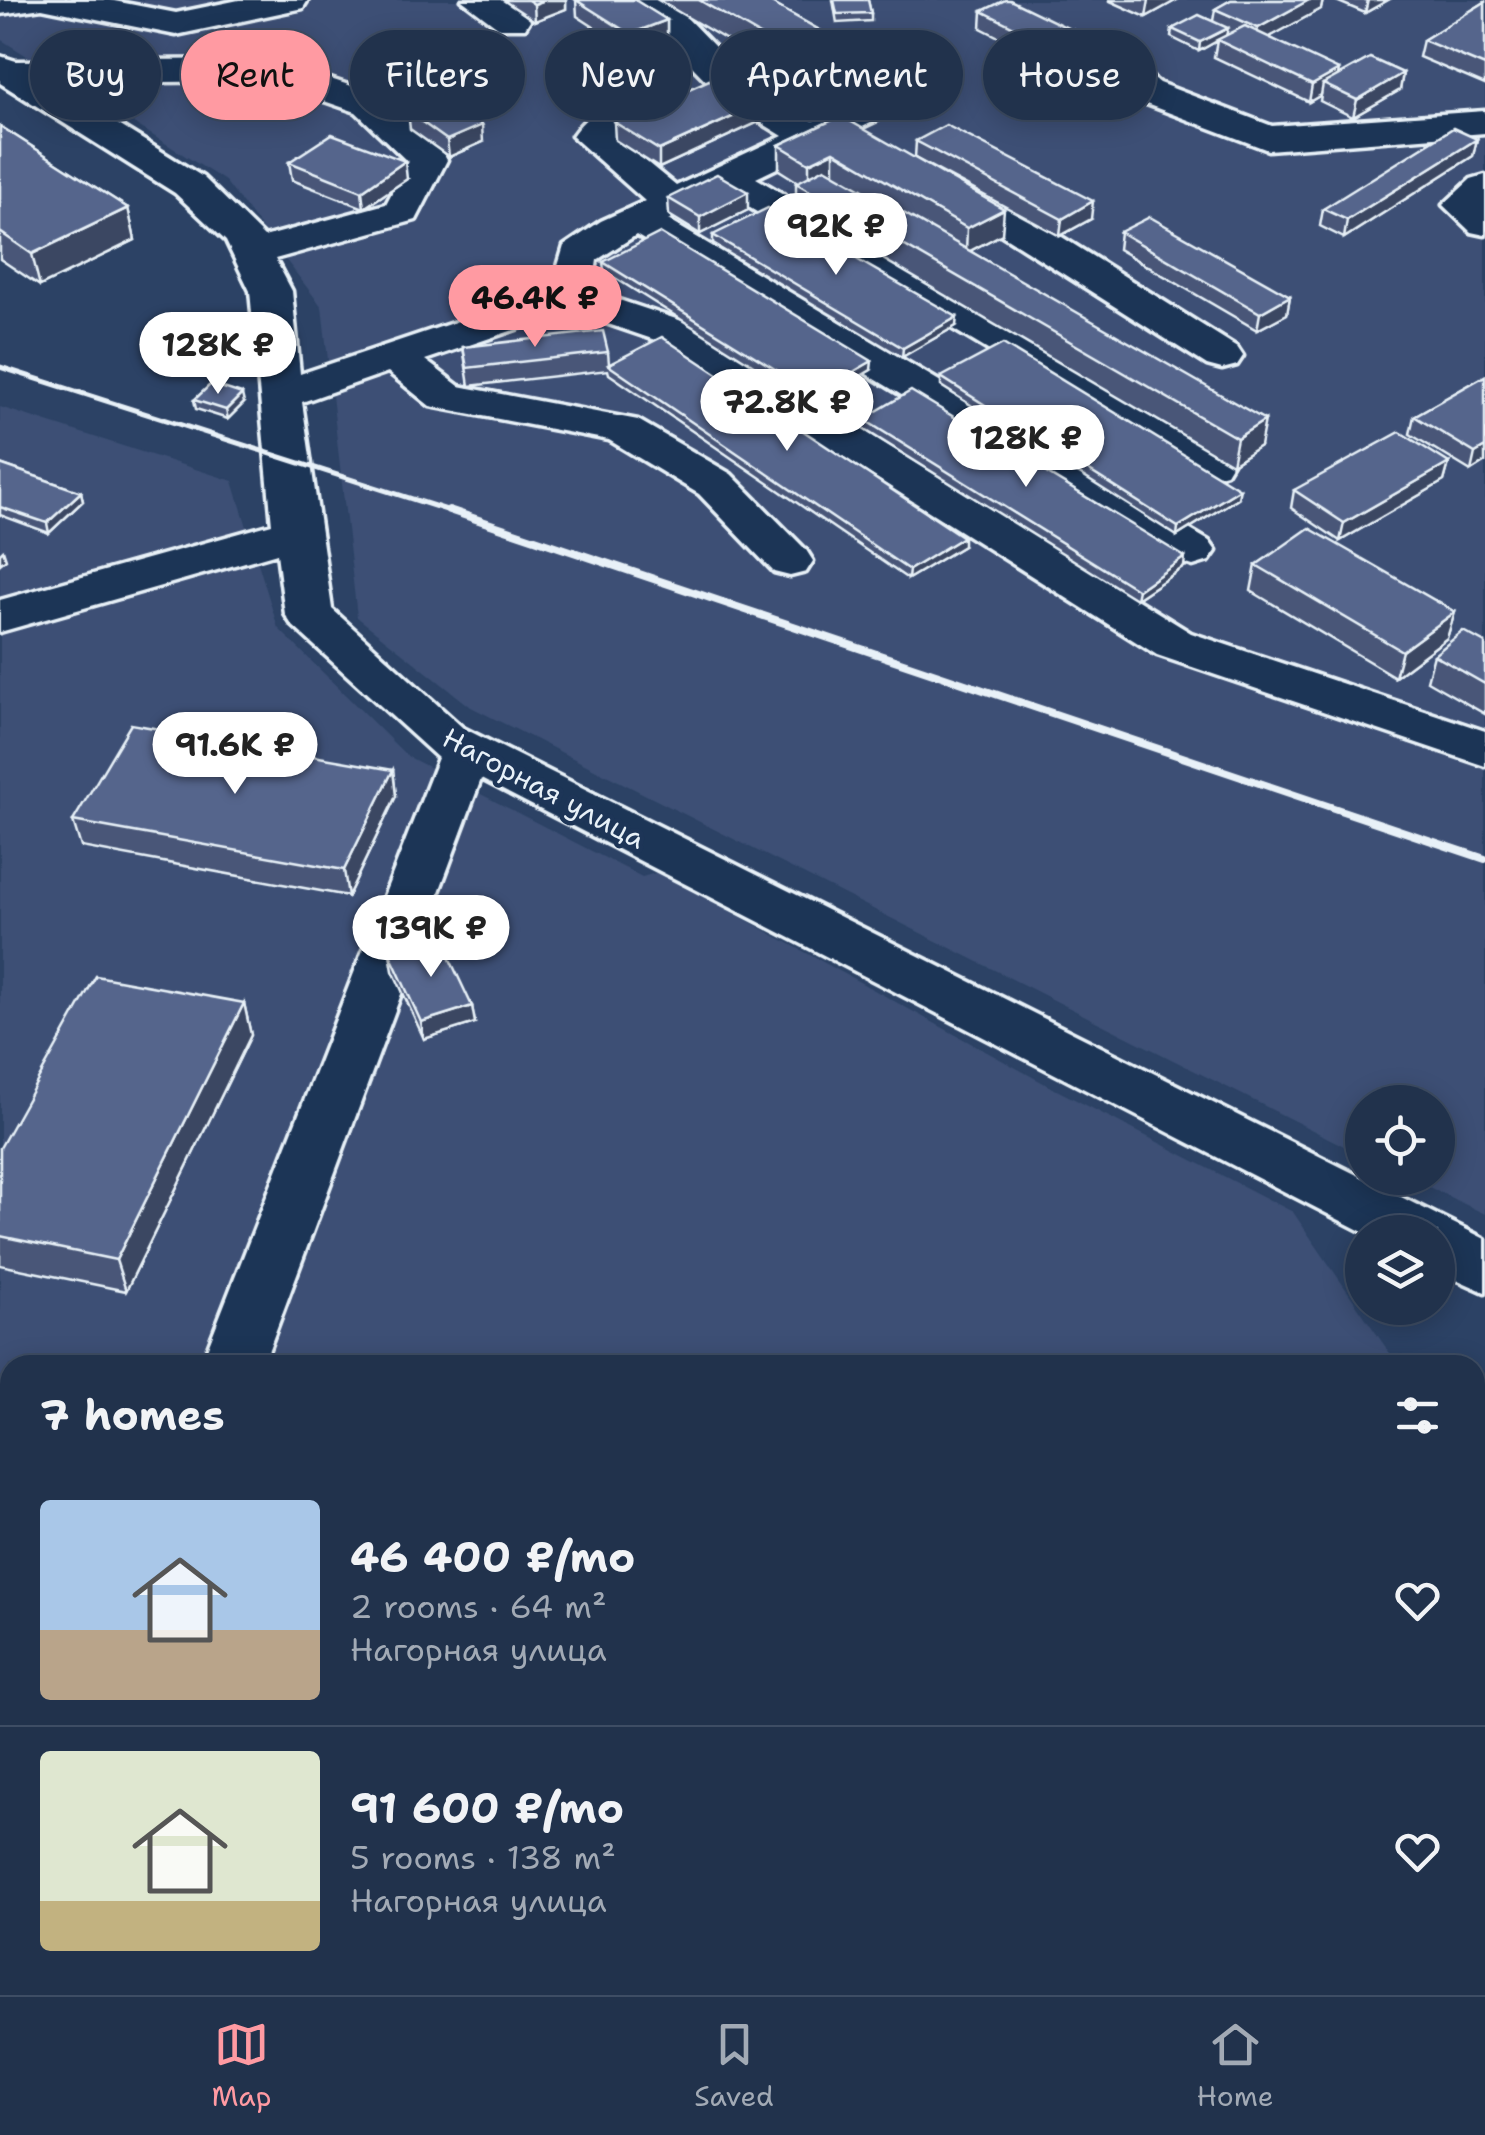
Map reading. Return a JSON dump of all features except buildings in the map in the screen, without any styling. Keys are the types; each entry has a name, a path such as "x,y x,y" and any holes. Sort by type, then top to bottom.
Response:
{"street":[{"path":"0,3 31,0"},
{"path":"54,0 176,24 290,0"},
{"path":"480,0 512,20"},
{"path":"631,0 670,22 738,92 856,136 1016,226 1222,356"},
{"path":"4,70 270,70 369,104 428,160 402,212 252,253"},
{"name":"Нагорная улица","path":"4,70 189,185 243,235 271,291 279,396 309,614 444,740 1383,1215"},
{"path":"1156,95 1268,138 1485,122"},
{"path":"612,120 591,136 655,211 694,249 1193,552"},
{"path":"570,298 578,255 655,211 727,177 856,136"},
{"path":"727,177 1210,463"},
{"path":"1485,187 1463,205 1485,223"},
{"path":"279,396 570,298 676,332 1174,644 1485,749"},
{"path":"394,356 445,396 622,429 715,484 790,561"},
{"path":"0,616 296,532"},
{"path":"236,1355 466,751"},
{"path":"1455,1252 1485,1267"}],"shaded area":[{"path":"0,0 1485,0 1485,1214 1445,1195 1455,1195 1455,1085 1345,1085 1345,1146 471,707 357,617 322,307 225,181 128,120 161,120 161,30 30,30 30,58 0,39"},
{"path":"0,407 233,481 278,628 407,756 642,877 659,872 1049,1086 1293,1212 1345,1288 1345,1325 1371,1325 1391,1355 0,1355"}],"railway":[{"path":"0,367 456,513"},
{"path":"449,510 1485,859"}]}
